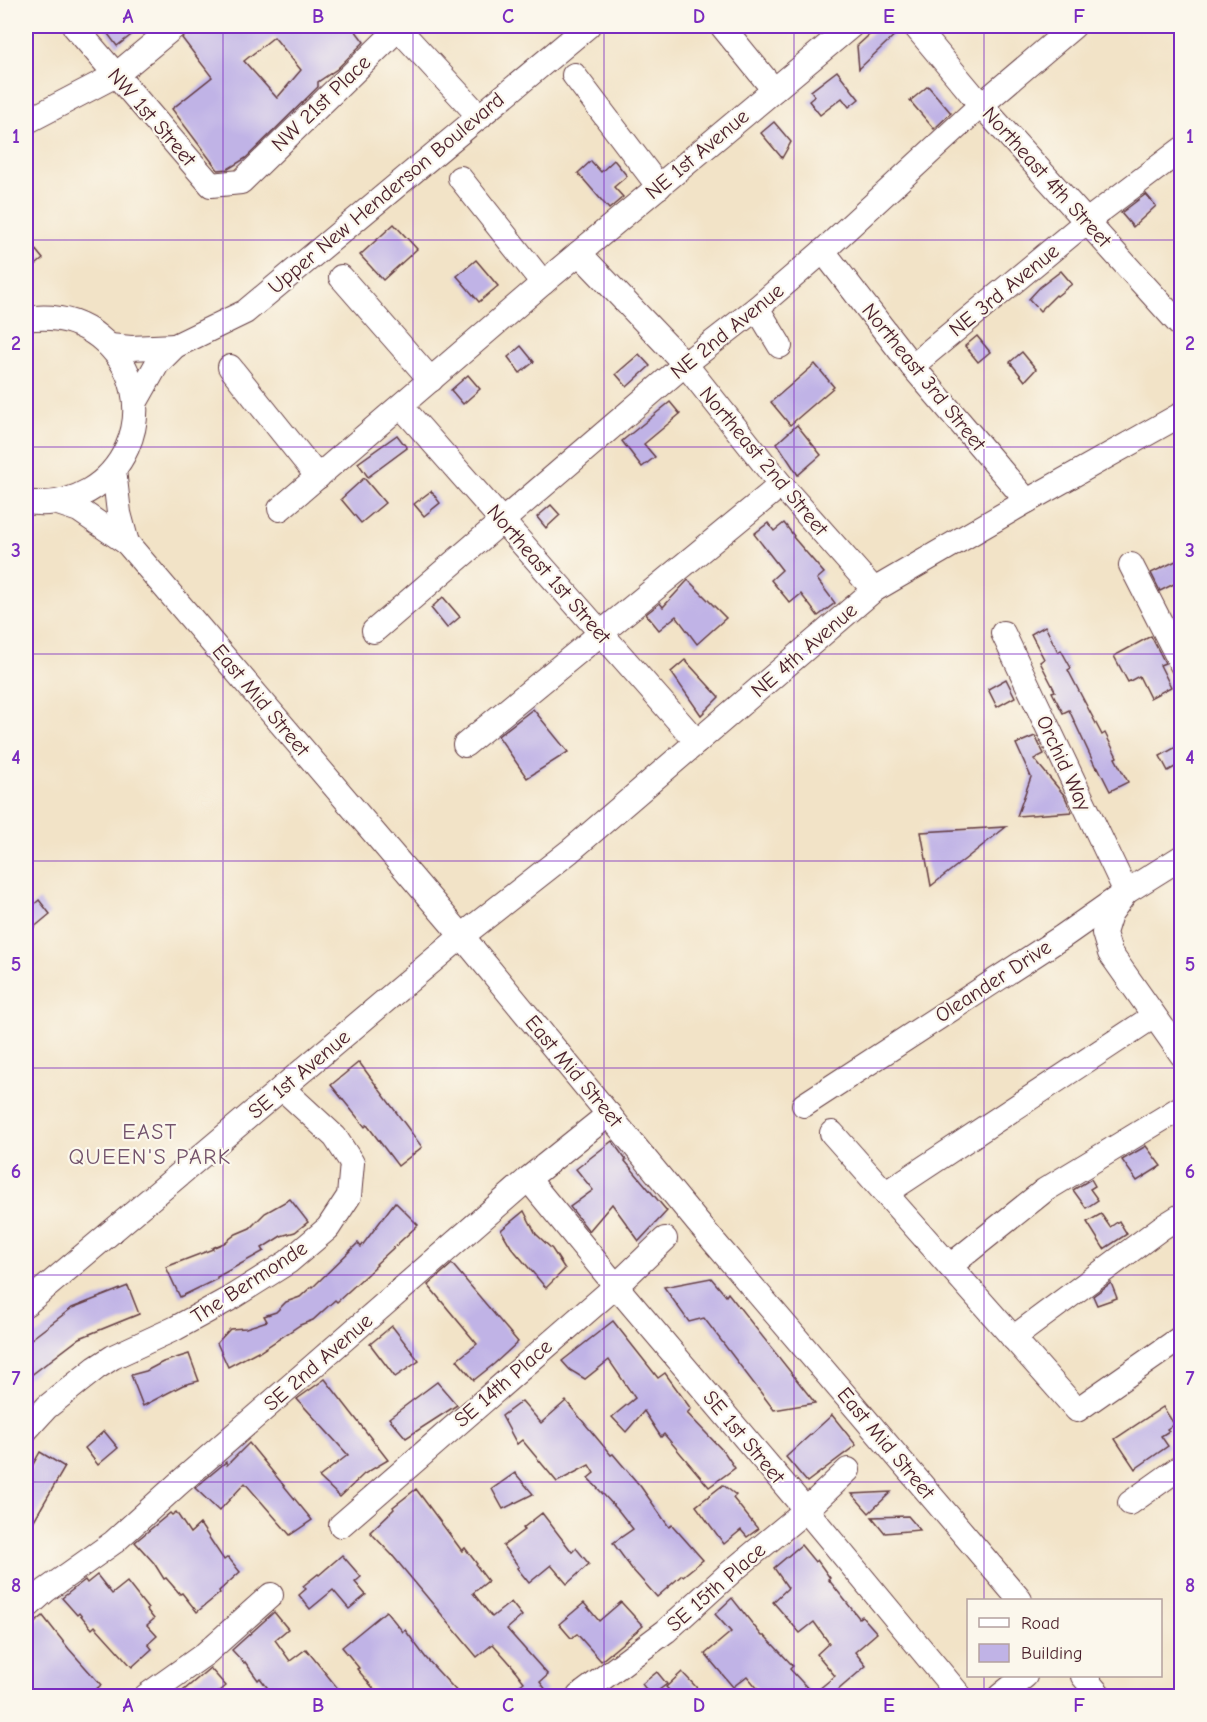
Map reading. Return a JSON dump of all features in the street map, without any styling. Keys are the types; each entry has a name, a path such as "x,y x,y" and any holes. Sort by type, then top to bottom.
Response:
{"street":[{"name":"NW 1st Street","path":"74,26 211,184 241,182"},
{"path":"26,122 116,75 175,26"},
{"path":"398,26 480,117"},
{"name":"NW 21st Place","path":"241,182 398,26"},
{"name":"Upper New Henderson Boulevard","path":"135,403 157,364 174,346 245,312 588,26"},
{"path":"722,26 774,90"},
{"name":"NE 1st Avenue","path":"280,509 543,283 851,26"},
{"name":"Northeast 4th Street","path":"915,26 981,105 1182,327"},
{"name":"NE 2nd Avenue","path":"374,631 685,364 757,308 823,251 981,105 1074,26"},
{"path":"574,75 658,187"},
{"name":"NE 3rd Avenue","path":"912,366 1087,221 1182,149"},
{"path":"460,178 543,283"},
{"name":"Northeast 3rd Street","path":"823,251 912,366 1027,501"},
{"name":"Northeast 2nd Street","path":"579,253 685,364 781,485 874,590"},
{"path":"341,277 431,380"},
{"path":"757,308 780,346"},
{"path":"26,319 39,317 65,320 89,330 110,346 131,382 135,403 134,427 127,450 114,470 98,485 79,496 58,503 26,502"},
{"name":"Upper New Henderson Boulevard","path":"110,346 131,348 174,346"},
{"path":"230,367 318,477"},
{"name":"Northeast 1st Street","path":"401,406 697,742"},
{"name":"NE 4th Avenue","path":"462,936 570,850 874,590 1182,414"},
{"name":"East Mid Street","path":"114,470 119,513 127,543"},
{"path":"465,745 781,485"},
{"name":"East Mid Street","path":"58,503 79,510 127,543 462,936 714,1241 1019,1599"},
{"path":"1131,566 1175,636 1182,665"},
{"name":"Orchid Way","path":"1003,633 1126,892"},
{"name":"Oleander Drive","path":"804,1105 1182,856"},
{"path":"1126,892 1110,914 1104,933 1110,953 1182,1055"},
{"name":"SE 1st Avenue","path":"26,1304 462,936"},
{"path":"885,1193 1154,1016"},
{"name":"The Bermonde","path":"26,1430 47,1407 96,1368 113,1357 176,1328 229,1299 288,1262 328,1228 349,1196 352,1163 335,1137 282,1088"},
{"path":"950,1266 1045,1190 1182,1107"},
{"name":"SE 2nd Avenue","path":"26,1608 45,1591 114,1542 528,1179 609,1114"},
{"path":"832,1133 1077,1410 1182,1337"},
{"name":"SE 1st Street","path":"528,1179 960,1696"},
{"path":"1013,1338 1161,1228 1182,1215"},
{"name":"SE 14th Place","path":"341,1525 616,1286 665,1239"},
{"path":"1130,1503 1182,1466"},
{"name":"SE 15th Place","path":"579,1696 666,1631 731,1572 806,1510 848,1470"},
{"path":"146,1696 206,1654 271,1595"},
{"path":"1000,1696 1024,1677"},
{"path":"1084,1677 1100,1696"}],"building":[{"path":"102,26 143,26 117,46"},
{"path":"190,26 352,26 364,42 337,69 318,82 318,87 246,158 228,169 218,170 172,109 212,77 182,38","holes":["274,37 301,70 277,98 244,61"]},
{"path":"879,26 901,26 901,29 859,69 857,46"},
{"path":"837,71 859,99 849,107 842,98 820,115 809,101 815,96 811,91"},
{"path":"928,86 951,113 934,129 910,101"},
{"path":"774,122 791,142 782,158 761,133"},
{"path":"614,160 627,176 614,187 623,197 609,209 578,173 591,161 601,172"},
{"path":"1146,194 1156,206 1133,227 1121,213"},
{"path":"394,224 417,249 383,280 360,255"},
{"path":"26,238 43,259 26,273"},
{"path":"476,260 498,286 479,302 457,276"},
{"path":"1061,271 1072,284 1056,295 1040,311 1029,299"},
{"path":"977,336 990,352 978,362 965,346"},
{"path":"521,346 534,362 520,373 508,357"},
{"path":"1022,352 1036,369 1025,381 1010,362"},
{"path":"639,354 650,366 627,387 616,374"},
{"path":"815,364 834,387 790,425 771,402"},
{"path":"468,375 480,389 463,404 451,390"},
{"path":"670,402 680,414 644,444 655,457 642,467 622,441"},
{"path":"797,425 821,455 798,475 777,443"},
{"path":"397,435 407,448 368,477 358,463"},
{"path":"364,478 385,503 361,523 341,499"},
{"path":"431,491 440,503 424,516 414,504"},
{"path":"551,505 560,515 546,528 537,517"},
{"path":"768,523 774,531 784,523 824,573 817,579 835,603 818,616 801,594 790,603 771,580 782,570 754,534"},
{"path":"1182,558 1182,580 1160,591 1151,573"},
{"path":"688,580 726,618 697,644 676,616 659,630 646,614 660,603 663,607"},
{"path":"443,597 460,617 447,628 431,608"},
{"path":"1045,626 1058,652 1061,650 1071,668 1068,670 1102,735 1105,733 1128,782 1110,791 1098,767 1096,768 1069,710 1063,713 1040,662 1044,659 1031,634"},
{"path":"1151,636 1165,663 1160,665 1171,687 1150,698 1139,676 1128,682 1114,656"},
{"path":"685,660 719,697 701,715 671,672"},
{"path":"1006,679 1015,697 997,707 988,689"},
{"path":"533,709 568,752 527,778 498,736"},
{"path":"1035,736 1044,754 1034,759 1064,795 1072,812 1017,816 1031,777 1016,744"},
{"path":"1176,747 1182,763 1168,771 1160,756"},
{"path":"1006,827 931,886 921,832"},
{"path":"39,900 50,914 26,934 26,912"},
{"path":"359,1062 422,1147 398,1166 367,1125 365,1127 331,1085"},
{"path":"612,1141 625,1161 667,1211 639,1241 612,1204 589,1231 570,1207 593,1190 576,1169"},
{"path":"1146,1146 1161,1166 1137,1181 1122,1160"},
{"path":"1091,1179 1095,1186 1090,1189 1098,1200 1086,1208 1073,1190"},
{"path":"290,1199 308,1222 295,1232 281,1236 262,1248 264,1251 217,1279 180,1297 166,1267 224,1243 250,1228 265,1213"},
{"path":"395,1202 418,1225 337,1302 335,1300 313,1320 300,1325 258,1353 258,1351 228,1367 217,1343 230,1329 246,1328 267,1321 264,1316 276,1312 286,1302 300,1297 313,1287 358,1243 361,1247"},
{"path":"524,1211 536,1234 552,1249 565,1269 546,1288 511,1247 501,1230"},
{"path":"1101,1214 1110,1227 1119,1221 1127,1234 1104,1249 1087,1222"},
{"path":"452,1264 518,1342 474,1380 457,1360 477,1344 428,1285"},
{"path":"711,1278 726,1296 728,1293 815,1403 774,1410 704,1318 689,1322 664,1287"},
{"path":"1111,1283 1117,1298 1097,1305 1093,1296"},
{"path":"128,1286 139,1314 80,1338 26,1379 26,1343 72,1308"},
{"path":"613,1321 658,1378 665,1373 691,1409 687,1413 725,1453 735,1468 709,1487 664,1434 661,1437 644,1411 626,1432 612,1417 635,1398 609,1360 585,1379 570,1370 562,1361"},
{"path":"392,1326 419,1361 395,1377 370,1344"},
{"path":"189,1354 199,1381 183,1385 143,1406 131,1375"},
{"path":"325,1379 388,1460 364,1474 340,1497 319,1477 348,1455 297,1399"},
{"path":"437,1382 457,1405 406,1438 389,1418"},
{"path":"522,1401 541,1423 566,1401 641,1487 669,1527 672,1525 703,1560 657,1597 613,1543 633,1529 588,1478 594,1473 589,1465 557,1482 522,1440 517,1444 502,1416"},
{"path":"1163,1407 1174,1424 1161,1436 1168,1446 1135,1469 1115,1439"},
{"path":"832,1415 856,1445 807,1482 786,1457"},
{"path":"104,1431 118,1448 98,1465 85,1448"},
{"path":"249,1443 312,1520 290,1535 245,1483 219,1511 195,1488 226,1462 227,1465"},
{"path":"40,1452 65,1467 26,1534 26,1477"},
{"path":"515,1473 533,1494 503,1509 492,1489"},
{"path":"723,1485 736,1495 733,1498 758,1529 747,1537 741,1530 724,1544 696,1506"},
{"path":"416,1489 462,1551 465,1548 488,1581 473,1593 492,1617 511,1602 522,1616 507,1629 548,1675 540,1682 547,1691 540,1696 507,1696 524,1682 515,1669 493,1644 477,1657 370,1532 394,1509 393,1507"},
{"path":"891,1492 869,1513 852,1494"},
{"path":"176,1512 190,1533 200,1524 224,1560 228,1557 240,1572 197,1612 182,1593 180,1594 166,1578 164,1579 154,1563 135,1542 170,1513 172,1515"},
{"path":"542,1513 572,1552 576,1548 589,1564 567,1584 551,1565 529,1583 503,1546"},
{"path":"908,1516 920,1530 885,1533 872,1517"},
{"path":"801,1545 815,1562 817,1560 830,1578 828,1579 859,1618 862,1616 877,1633 855,1652 866,1666 831,1696 764,1696 747,1676 733,1687 705,1654 731,1632 715,1614 732,1598 762,1636 765,1636 793,1666 790,1669 813,1694 835,1676 817,1654 829,1643 814,1622 800,1633 773,1602 788,1588 774,1568"},
{"path":"342,1555 361,1577 355,1582 366,1595 349,1609 333,1590 310,1609 299,1595 306,1589 303,1586"},
{"path":"97,1575 112,1594 127,1582 154,1619 147,1625 157,1636 148,1644 152,1649 132,1667 95,1626 92,1629 62,1598 85,1580 87,1583"},
{"path":"621,1602 643,1626 601,1661 577,1634 571,1638 559,1624 584,1603 599,1621"},
{"path":"386,1611 461,1696 380,1696 342,1647"},
{"path":"274,1612 288,1629 275,1640 290,1661 306,1649 344,1696 282,1696 277,1691 273,1695 260,1678 258,1680 245,1662 232,1650"},
{"path":"43,1616 101,1685 88,1696 37,1696 26,1683 26,1630"},
{"path":"210,1668 226,1686 214,1696 177,1696"},
{"path":"657,1672 667,1684 651,1696 642,1684"},
{"path":"682,1672 697,1688 688,1696 675,1696 666,1687"}],"district":[{"name":"EAST QUEEN'S PARK","path":"150,1144"}]}
